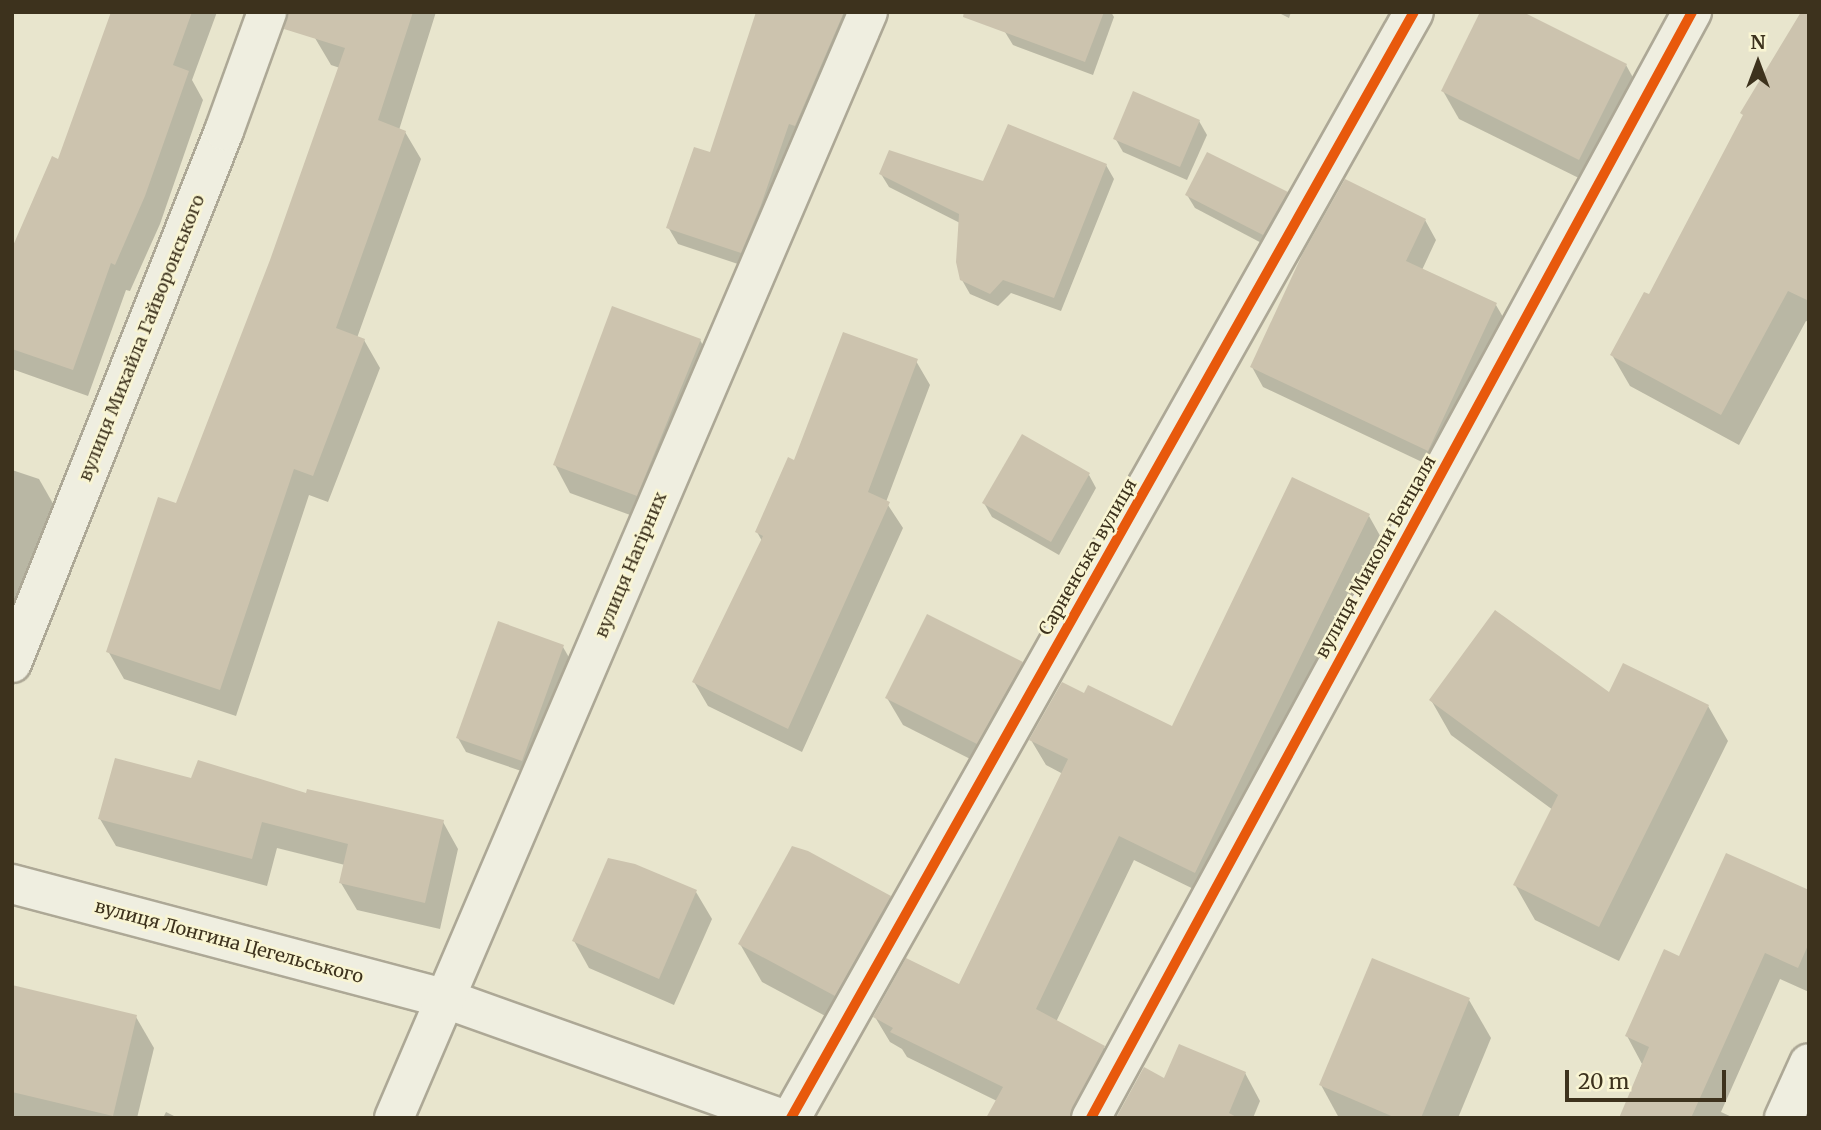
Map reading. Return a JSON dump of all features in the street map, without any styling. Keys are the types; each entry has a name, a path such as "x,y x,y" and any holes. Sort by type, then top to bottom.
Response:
{"street":[{"name":"вулиця Михайла Гайворонського","path":"12,663 224,131 267,12"},
{"name":"вулиця Нагірних","path":"394,1118 868,12"},
{"name":"Сарненська вулиця","path":"791,1118 1414,12"},
{"name":"вулиця Миколи Бенцаля","path":"1091,1118 1692,12"},
{"name":"вулиця Лонгина Цегельського","path":"12,884 446,999 780,1118"},
{"path":"1784,1118 1809,1063"}],"building":[{"path":"111,12 192,12 173,65 189,71 145,196 115,265 111,263 73,370 12,349 12,248 52,156 58,159"},
{"path":"288,12 413,12 378,120 406,131 336,328 365,339 313,476 294,469 220,690 106,652 158,497 176,503 270,260 345,48 284,29"},
{"path":"756,12 844,12 795,126 789,124 741,253 666,228 694,147 710,152"},
{"path":"964,12 1104,12 1085,62 963,17"},
{"path":"1480,12 1523,12 1627,64 1579,160 1441,91"},
{"path":"1801,12 1809,12 1809,301 1788,291 1721,415 1610,355 1644,292 1649,294 1743,115 1740,113"},
{"path":"1133,91 1200,120 1180,167 1113,139"},
{"path":"1008,124 1107,164 1054,298 1003,280 990,294 960,280 956,262 959,214 879,174 889,150 983,181"},
{"path":"1207,152 1288,192 1263,235 1185,195"},
{"path":"1345,179 1426,219 1406,261 1497,303 1428,451 1250,367 1302,255"},
{"path":"612,306 701,339 637,496 553,465"},
{"path":"843,332 918,359 868,492 890,502 788,729 692,682 763,536 755,532 788,457 794,460"},
{"path":"1022,434 1090,473 1051,542 982,503"},
{"path":"1292,477 1370,514 1195,873 1119,836 1036,1009 1105,1046 1069,1118 986,1118 1003,1087 890,1032 893,1028 873,1017 906,958 959,984 1068,759 1029,740 1062,682 1084,693 1088,685 1172,726"},
{"path":"1495,610 1609,692 1623,663 1709,705 1599,927 1513,885 1558,795 1429,700"},
{"path":"927,614 1023,662 977,744 885,698"},
{"path":"498,621 564,645 522,761 456,738"},
{"path":"115,758 191,778 198,760 306,793 307,789 444,820 425,903 339,883 348,844 262,822 252,859 98,819"},
{"path":"792,846 808,851 891,896 835,996 738,944"},
{"path":"1726,853 1809,890 1809,943 1798,968 1765,953 1691,1118 1619,1118 1649,1047 1625,1036 1664,949 1679,956"},
{"path":"608,858 635,864 697,890 659,979 572,941"},
{"path":"1372,958 1470,998 1421,1118 1396,1118 1319,1085"},
{"path":"12,985 137,1015 113,1116 12,1092"},
{"path":"1179,1044 1246,1072 1229,1113 1238,1118 1116,1118 1144,1067 1164,1078"}],"cycle path":[{"path":"791,1118 1414,12"},
{"path":"1091,1118 1692,12"}]}
